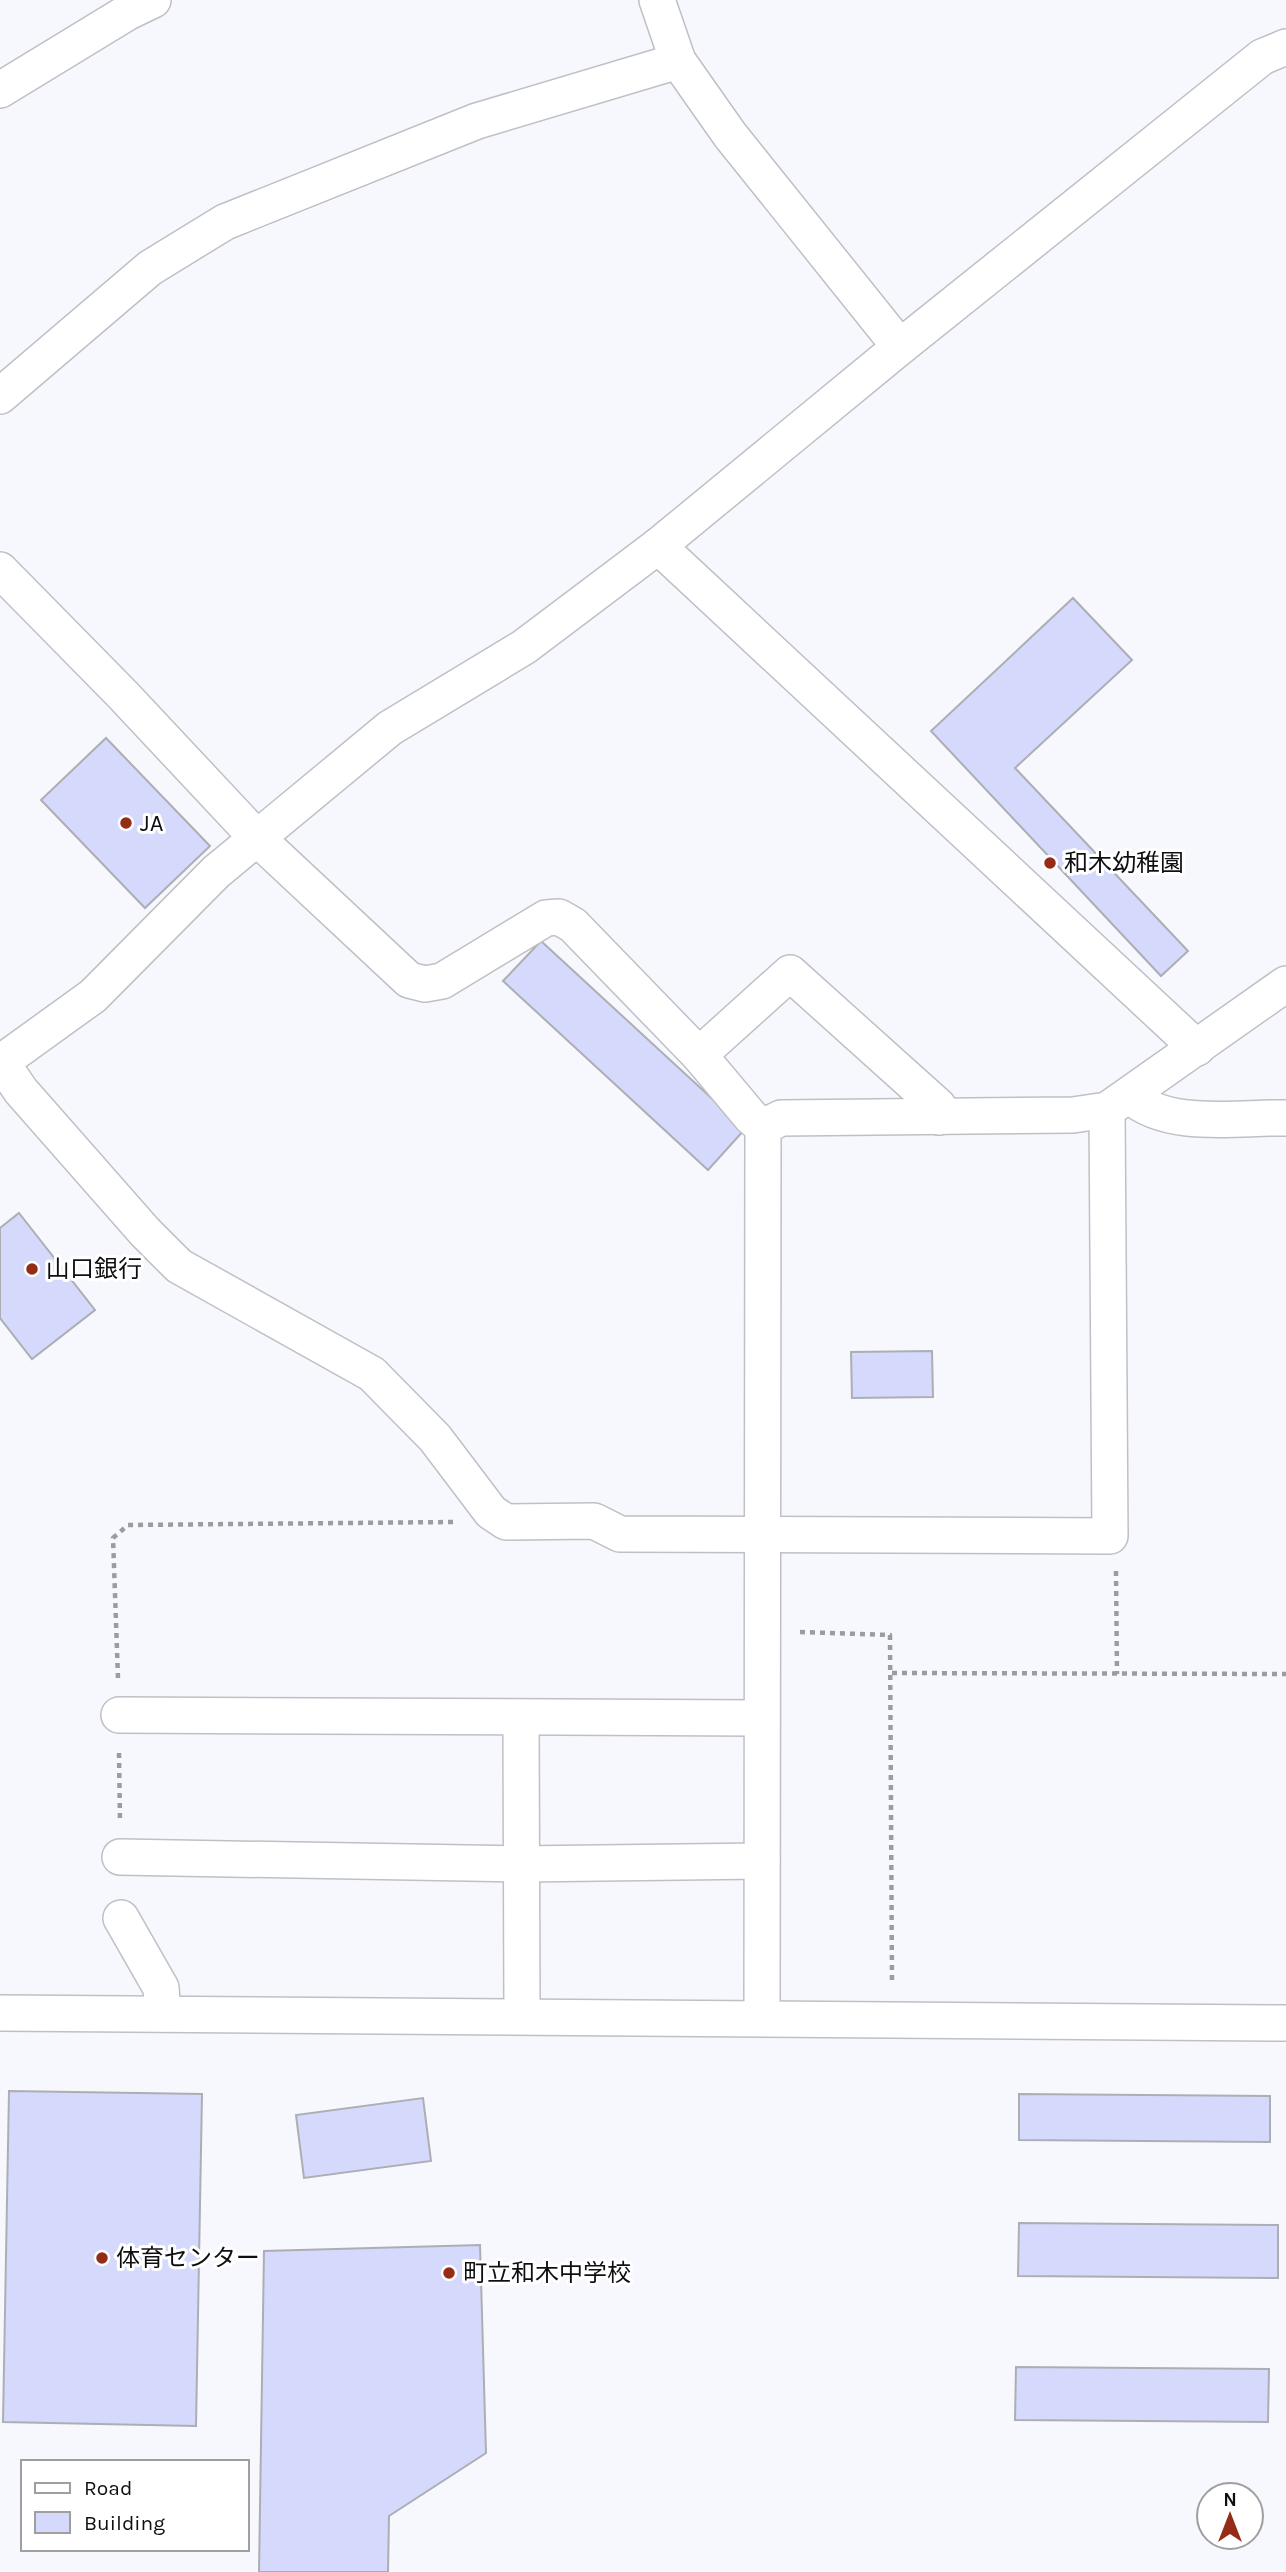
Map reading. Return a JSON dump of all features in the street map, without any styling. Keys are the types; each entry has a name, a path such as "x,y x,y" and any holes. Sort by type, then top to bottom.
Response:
{"street":[{"path":"0,90 153,0"},
{"path":"657,0 678,61 730,135 900,347"},
{"path":"1119,1103 1110,1536 620,1534 594,1521 506,1521 491,1512 435,1437 372,1374 179,1266 145,1232 30,1101 1,1062 93,996 215,873 390,728 524,647 659,546 900,347 1262,57 1286,47"},
{"path":"0,396 149,268 225,222 477,121 678,61"},
{"path":"659,546 1197,1048"},
{"path":"0,570 123,695 257,838 409,980 425,984 442,981 546,918 559,917 573,925 699,1055 763,1127 760,1718 762,2017"},
{"path":"699,1055 790,973 937,1106 939,1117"},
{"path":"763,1127 781,1118 1073,1115 1119,1103 1286,985"},
{"path":"1119,1103 1179,1117 1286,1118"},
{"path":"119,1716 760,1718"},
{"path":"521,1718 522,2016"},
{"path":"120,1857 520,1864 762,1861"},
{"path":"121,1918 161,1988 163,2014"},
{"path":"0,2013 1286,2023"}],"path":[{"path":"120,1857 113,1538 128,1525 483,1521 491,1512"},
{"path":"1110,1536 1115,1551 1116,1674"},
{"path":"761,1631 891,1635 892,2019"},
{"path":"892,1673 1286,1674"}],"building":[{"path":"1073,598 1132,660 1015,768 1188,951 1161,976 931,731"},
{"name":"JA","path":"106,738 210,846 145,908 41,800"},
{"path":"541,941 745,1129 708,1170 503,981"},
{"name":"山口銀行","path":"19,1213 95,1310 32,1359 0,1318 0,1228"},
{"path":"932,1351 933,1397 852,1398 851,1352"},
{"name":"体育センター","path":"9,2091 202,2094 196,2426 3,2422"},
{"path":"1019,2094 1270,2096 1270,2142 1019,2140"},
{"path":"423,2098 431,2161 304,2178 296,2115"},
{"path":"1019,2223 1278,2225 1278,2278 1018,2276"},
{"path":"480,2245 486,2453 389,2516 388,2572 259,2572 264,2251"},
{"path":"1016,2367 1269,2369 1268,2422 1015,2420"}],"place":[{"name":"JA","path":"126,823"},
{"name":"和木幼稚園","path":"1050,863"},
{"name":"山口銀行","path":"32,1269"},
{"name":"体育センター","path":"102,2258"},
{"name":"町立和木中学校","path":"449,2273"}]}
